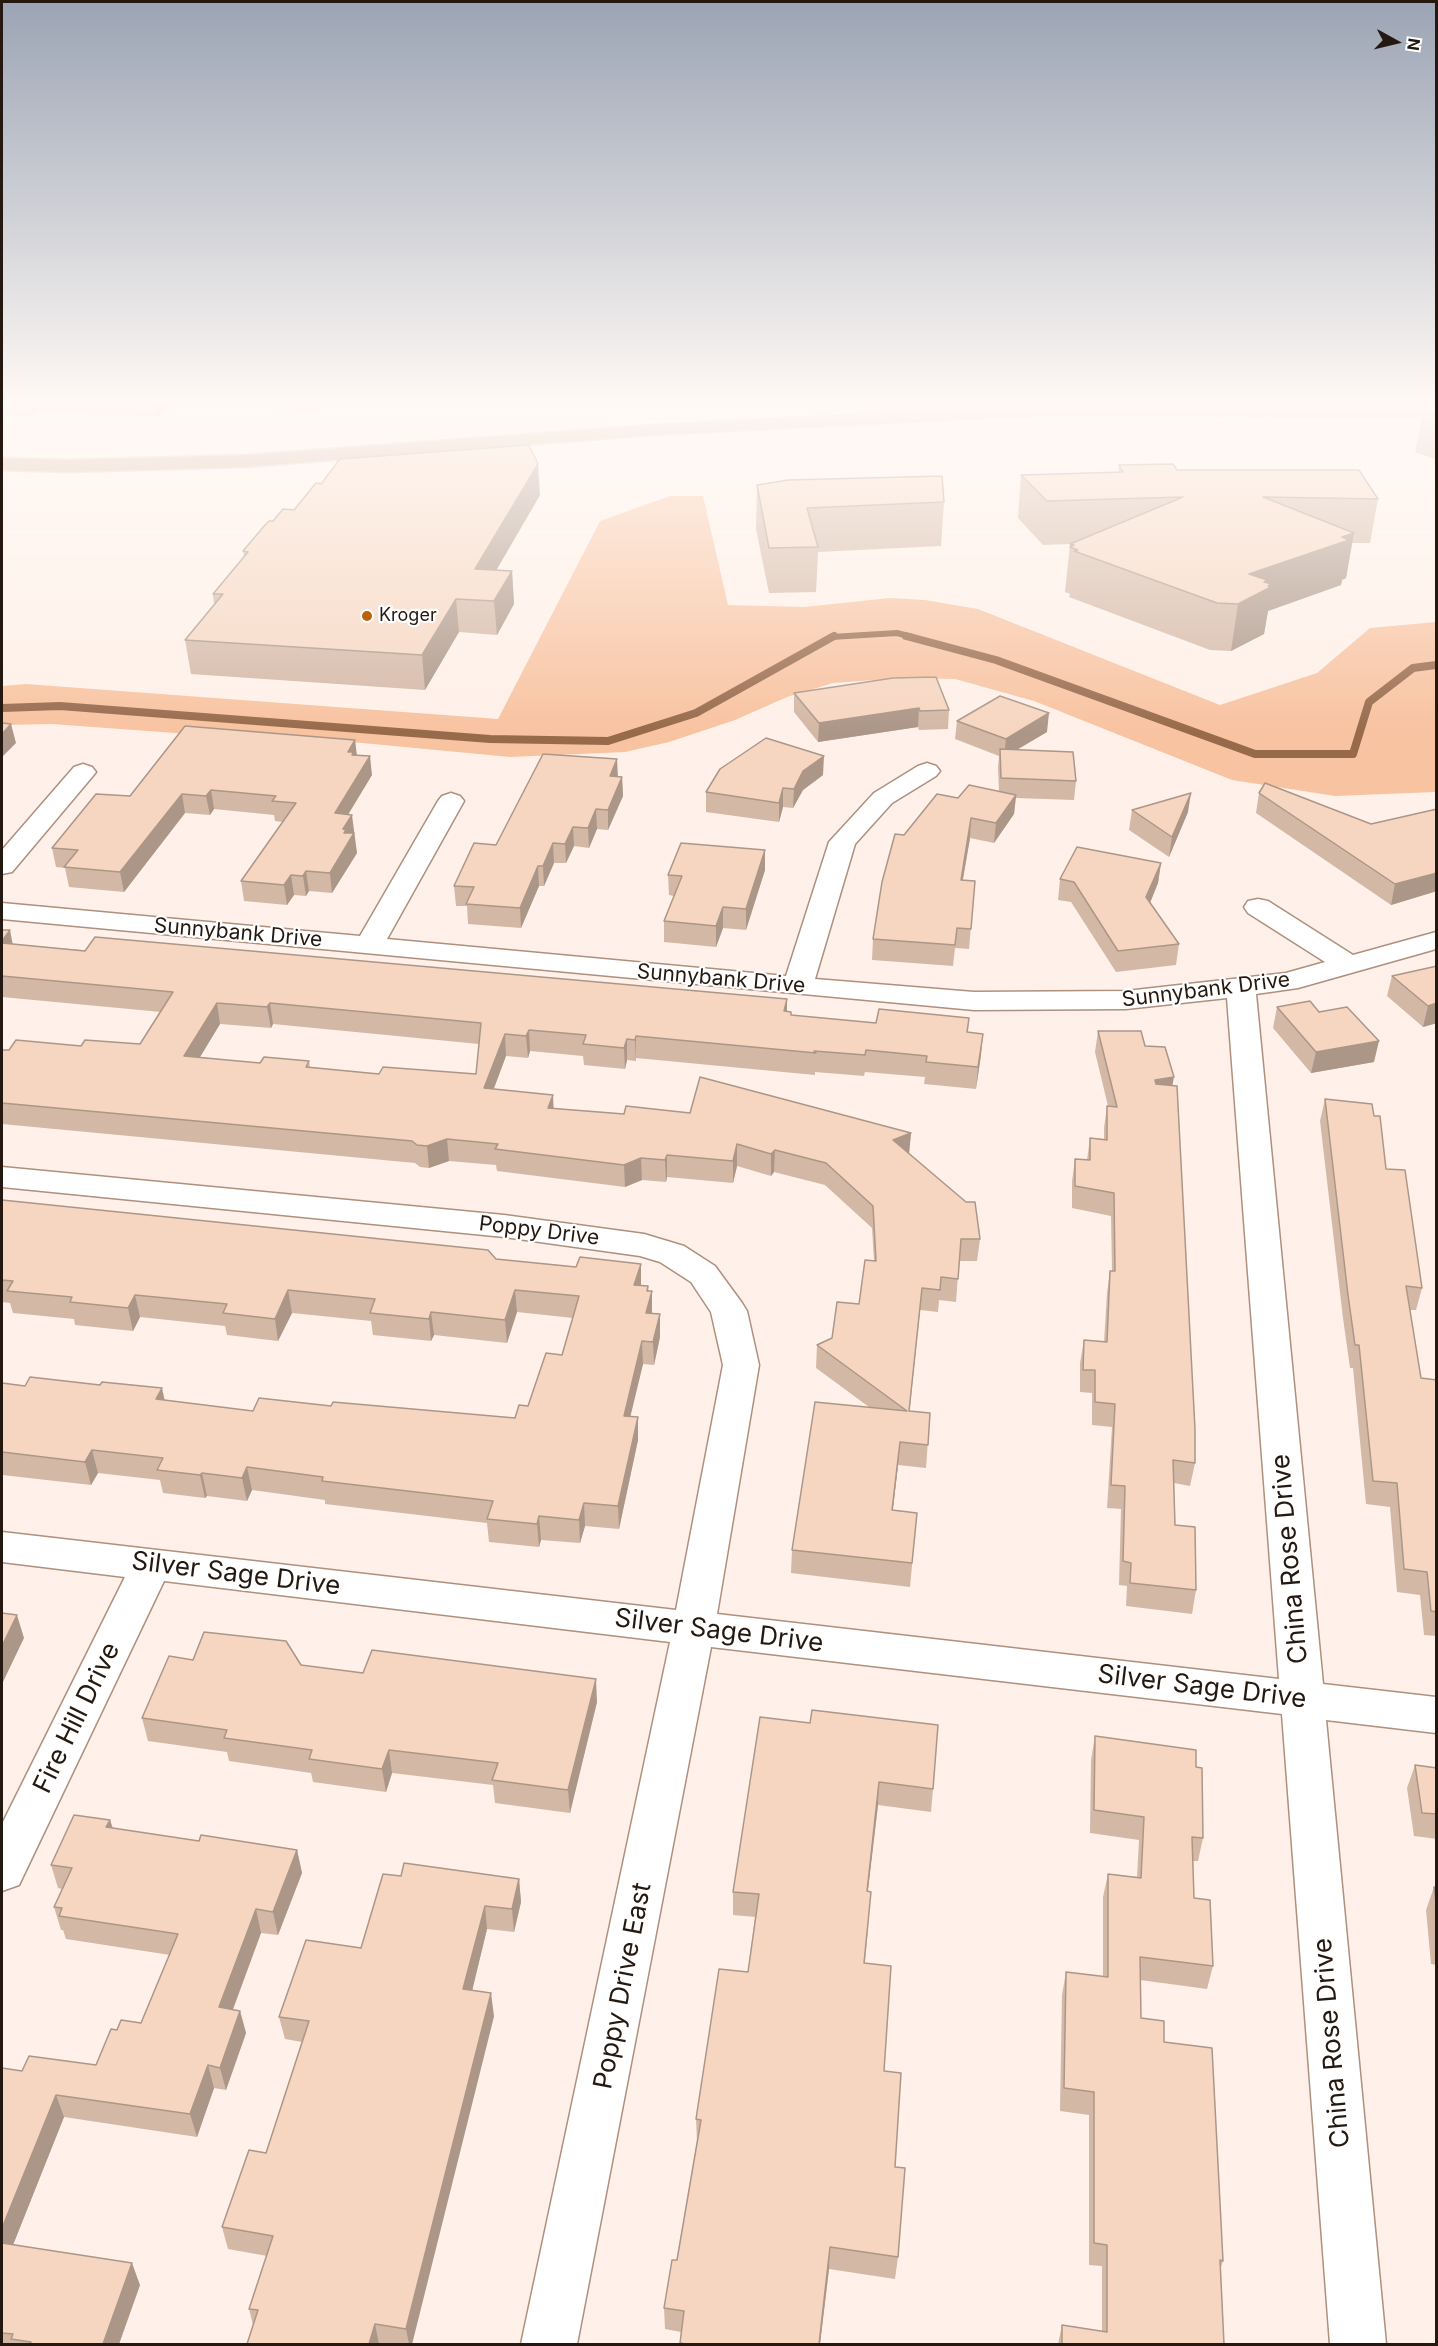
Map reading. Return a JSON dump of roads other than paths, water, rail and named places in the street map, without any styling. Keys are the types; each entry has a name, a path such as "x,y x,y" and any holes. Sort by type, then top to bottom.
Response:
{"street":[{"path":"2,866 83,771"},
{"path":"798,986 842,842 883,798 927,771"},
{"path":"369,945 451,801"},
{"path":"1258,907 1349,965"},
{"name":"Sunnybank Drive","path":"2,911 974,1001 1126,1000 1288,982 1437,940"},
{"name":"China Rose Drive","path":"1241,988 1358,2344"},
{"name":"Poppy Drive","path":"2,1177 504,1226 644,1245 672,1254 703,1274 729,1311 741,1365 694,1628"},
{"name":"Silver Sage Drive","path":"2,1547 1437,1714"},
{"name":"Fire Hill Drive","path":"2,1871 152,1564"},
{"name":"Poppy Drive East","path":"549,2344 603,2090 694,1628"}],"waterway":[{"path":"832,637 897,633 912,637"},
{"path":"906,636 996,660 1255,754 1353,754 1369,702 1413,668 1436,665"},
{"path":"2,708 60,706 490,739 608,741 696,713 832,637"}],"place":[{"name":"Kroger","path":"367,616"}]}
